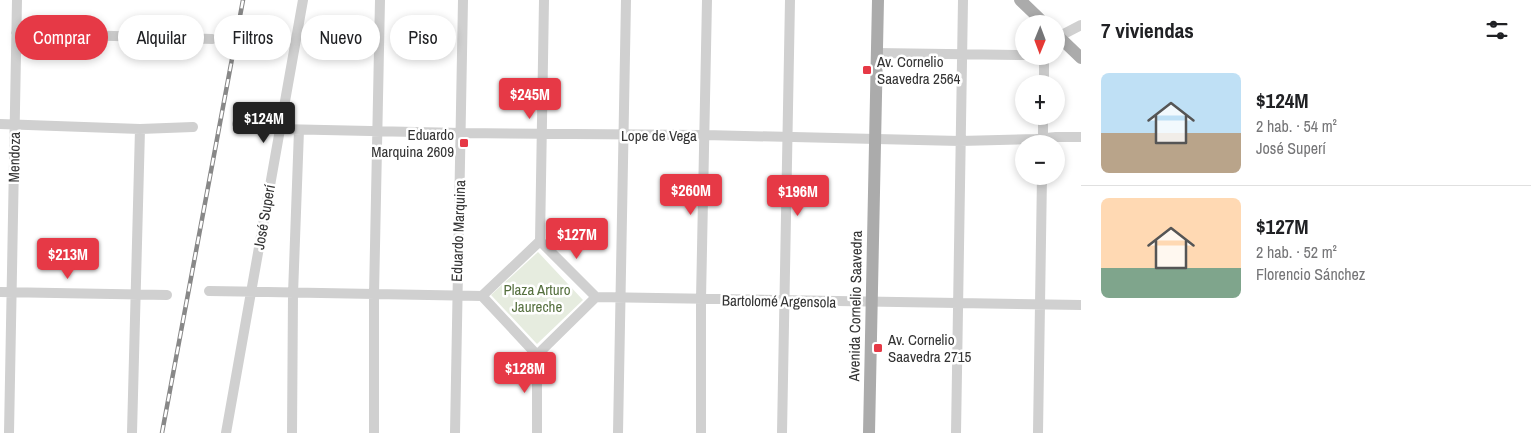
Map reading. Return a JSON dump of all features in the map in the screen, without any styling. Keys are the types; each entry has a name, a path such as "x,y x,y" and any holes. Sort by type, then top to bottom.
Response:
{"main road":[{"name":"Avenida Cornelio Saavedra","path":"869,433 878,0"},
{"path":"1020,0 1036,15"},
{"path":"1065,44 1081,58"}],"street":[{"name":"Mendoza","path":"17,0 17,15"},
{"name":"José Superí","path":"226,433 303,0"},
{"path":"374,433 374,295 380,0"},
{"name":"Eduardo Marquina","path":"455,433 463,0"},
{"path":"208,291 482,296 540,241 544,0"},
{"path":"618,433 626,0"},
{"path":"701,433 707,0"},
{"path":"782,433 790,0"},
{"path":"956,433 962,0"},
{"path":"1065,33 1081,25"},
{"path":"108,36 212,39"},
{"path":"876,53 1015,55"},
{"name":"Mendoza","path":"8,433 15,60"},
{"path":"0,124 140,129 193,127"},
{"name":"Lope de Vega","path":"237,124 279,129 378,132 705,135 1015,141"},
{"path":"132,433 140,129"},
{"path":"292,433 293,294 299,130"},
{"name":"Lope de Vega","path":"1065,136 1081,137"},
{"path":"1038,433 1042,185"},
{"path":"537,355 596,297 540,241"},
{"path":"0,292 167,295"},
{"path":"482,296 537,355 537,433"},
{"name":"Bartolomé Argensola","path":"596,297 1081,305"}],"green space":[{"name":"Plaza Arturo Jaureche","path":"538,252 583,300 537,344 491,295"}],"railway":[{"path":"162,433 243,0"}],"place":[{"name":"Av. Cornelio Saavedra 2564","path":"867,70"},
{"name":"Eduardo Marquina 2609","path":"464,143"},
{"name":"Av. Cornelio Saavedra 2715","path":"878,348"}]}
